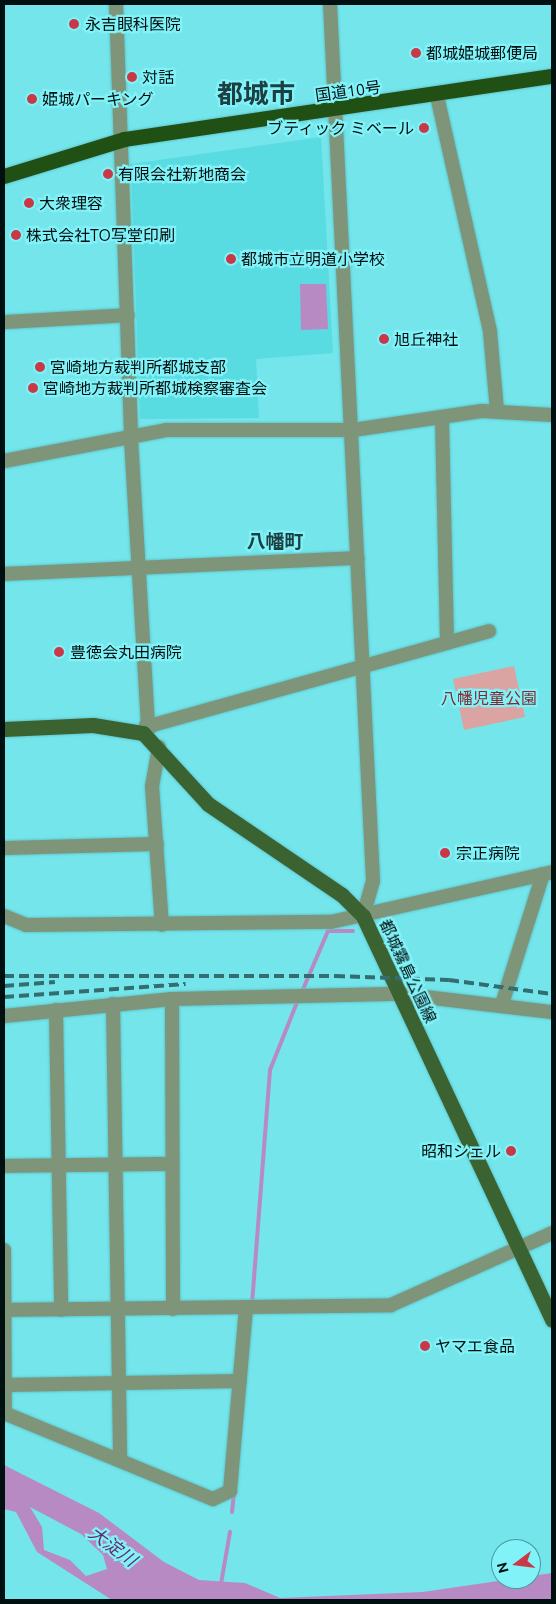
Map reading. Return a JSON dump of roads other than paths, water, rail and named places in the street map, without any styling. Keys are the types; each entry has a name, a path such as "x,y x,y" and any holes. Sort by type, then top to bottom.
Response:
{"highway":[{"name":"国道10号","path":"4,176 124,139 437,96 552,76"}],"main road":[{"path":"4,729 93,725 142,733"},
{"name":"都城霧島公園線","path":"142,733 159,747 208,804 342,895 363,916 552,1320"}],"street":[{"path":"116,4 124,139 131,438 148,721 142,733"},
{"path":"330,4 353,430 373,881 363,916"},
{"path":"437,96 490,332 497,411"},
{"path":"4,322 128,315"},
{"path":"4,460 166,430 353,430 442,420 497,411 552,415"},
{"path":"442,420 447,643"},
{"path":"4,574 140,570 358,558"},
{"path":"142,733 153,725 363,668 489,631"},
{"path":"159,747 152,786 162,925"},
{"path":"4,848 157,844"},
{"path":"4,916 26,925 331,922 363,916 549,870"},
{"path":"502,1004 549,870"},
{"path":"4,1016 172,999 400,994 502,1004 552,1012"},
{"path":"172,999 173,1309"},
{"path":"113,1004 120,1458"},
{"path":"56,1010 61,1310"},
{"path":"4,1166 172,1164"},
{"path":"4,1310 391,1305 552,1232"},
{"path":"4,1250 4,1414 120,1458 213,1498 230,1491 240,1381 251,1308"},
{"path":"5,1385 240,1381"}],"water":[{"path":"300,284 326,284 328,329 301,330"},
{"name":"大淀川","path":"4,1465 99,1513 164,1562 199,1580 245,1583 280,1598 423,1592 491,1582 491,1589 541,1589 541,1575 552,1573 552,1600 112,1600 37,1552 16,1512 4,1509","holes":["30,1507 81,1534 103,1555 107,1569 86,1576 70,1560 44,1550 42,1527"]}],"waterway":[{"path":"301,994 328,931 353,931"},
{"path":"252,1304 270,1070 298,1000"},
{"path":"232,1512 234,1493"},
{"path":"221,1584 230,1532"}],"railway":[{"path":"4,976 335,976 449,980 552,994"},
{"path":"4,986 55,982"},
{"path":"4,997 186,984"}],"place":[{"name":"永吉眼科医院","path":"74,24"},
{"name":"都城姫城郵便局","path":"416,53"},
{"name":"対話","path":"132,77"},
{"name":"姫城パーキング","path":"32,99"},
{"name":"ブティック ミベール","path":"424,128"},
{"name":"有限会社新地商会","path":"108,174"},
{"name":"大衆理容","path":"29,203"},
{"name":"株式会社TO写堂印刷","path":"16,235"},
{"name":"都城市立明道小学校","path":"231,259"},
{"name":"旭丘神社","path":"384,339"},
{"name":"宮崎地方裁判所都城支部","path":"40,367"},
{"name":"宮崎地方裁判所都城検察審査会","path":"33,388"},
{"name":"豊徳会丸田病院","path":"59,652"},
{"name":"宗正病院","path":"445,853"},
{"name":"昭和シェル","path":"511,1151"},
{"name":"ヤマエ食品","path":"425,1346"}],"district":[{"name":"都城市","path":"256,94"},
{"name":"八幡町","path":"275,542"}],"park label":[{"name":"八幡児童公園","path":"489,698"}]}
